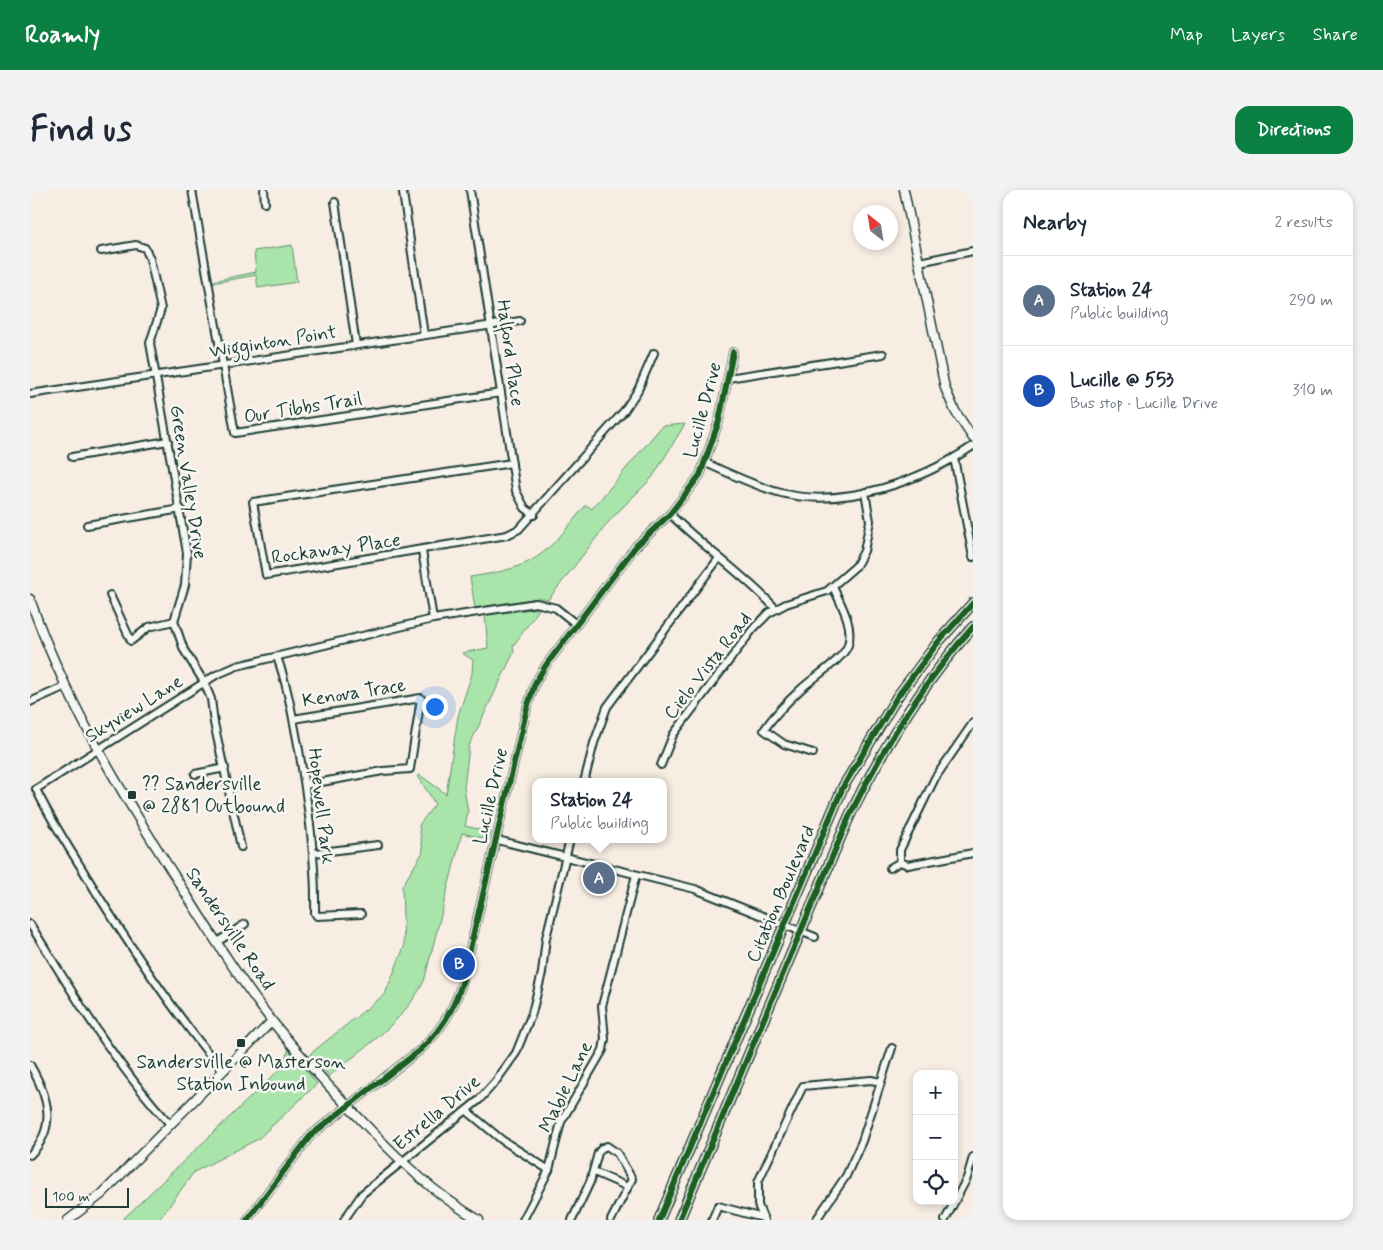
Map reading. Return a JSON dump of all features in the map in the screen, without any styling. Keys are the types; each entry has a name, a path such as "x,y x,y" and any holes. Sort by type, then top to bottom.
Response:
{"main road":[{"name":"Citation Boulevard","path":"659,1220 843,787 867,745 913,676 939,641 973,603"},
{"name":"Citation Boulevard","path":"679,1220 800,931 849,817 872,770 908,711 973,627"}],"street":[{"name":"Our Tibbs Trail","path":"192,190 235,433 500,392"},
{"path":"264,190 265,203"},
{"name":"Halford Place","path":"470,190 500,392 518,496 525,508 534,515"},
{"path":"904,190 945,388 955,411 973,438"},
{"path":"403,193 424,335"},
{"path":"335,202 356,345"},
{"name":"Green Valley Drive","path":"101,251 136,245 145,248 150,259 160,309 150,343 181,510 187,561 185,585 174,621"},
{"path":"919,262 973,251"},
{"name":"Wigginton Point","path":"30,394 520,320"},
{"name":"Lucille Drive","path":"247,1220 311,1134 430,1041 456,1002 497,840 527,708 535,683 576,624 636,546 685,497 706,463 720,421 733,352"},
{"name":"Rockaway Place","path":"512,463 252,502 266,575 507,536 519,529 534,515 624,411 638,390 654,353"},
{"path":"728,378 883,354"},
{"path":"72,457 168,441"},
{"path":"706,463 783,494 835,496 865,492 919,477 973,446"},
{"path":"954,458 973,557"},
{"name":"Cielo Vista Road","path":"662,765 673,735 753,629 776,609 828,591 856,566 864,551 870,521 865,492"},
{"path":"87,525 181,510"},
{"path":"670,514 719,558 754,586 776,609"},
{"path":"422,551 433,618"},
{"path":"585,778 594,743 607,707 719,558"},
{"path":"813,753 784,744 764,730 800,689 835,661 848,647 849,633 846,617 833,586"},
{"path":"110,595 131,641 150,627 174,621 184,650 204,682 211,699 214,723 241,848"},
{"name":"Sandersville Road","path":"30,599 66,686 143,826 217,942 272,1020 346,1106 402,1162 430,1186 479,1220"},
{"name":"Skyview Lane","path":"222,1070 195,1038 146,970 88,878 36,789 204,682 237,666 433,618 536,603 556,608 576,624"},
{"name":"Hopewell Park","path":"277,657 293,719 305,785 314,853 316,916 361,914"},
{"path":"30,702 66,686"},
{"name":"Kenova Trace","path":"293,719 421,698 410,769 383,771 305,785"},
{"path":"900,862 900,850 935,778 973,723"},
{"path":"195,774 225,768"},
{"path":"497,840 695,889 815,937"},
{"name":"Estrella Drive","path":"344,1220 362,1194 467,1111 488,1091 507,1067 525,1033 542,974 546,938 569,843"},
{"path":"314,853 378,844"},
{"path":"900,862 908,865 973,853"},
{"path":"890,868 900,862"},
{"name":"Mable Lane","path":"523,1220 550,1170 561,1122 603,1050 605,1039 602,1006 636,874"},
{"path":"30,924 102,1038 134,1082 170,1124"},
{"path":"217,942 245,924"},
{"path":"68,1220 102,1194 272,1020"},
{"path":"816,1220 846,1176 871,1117 892,1048"},
{"path":"30,1065 44,1091 49,1119 42,1139 30,1155"},
{"path":"763,1219 758,1205 758,1182 803,1086 871,1080 882,1082"},
{"path":"467,1111 502,1140 550,1170"},
{"path":"572,1220 594,1172 598,1153 607,1146 613,1148 632,1179 611,1220"},
{"path":"945,1220 970,1179 973,1156"},
{"path":"594,1172 628,1187"},
{"path":"712,1220 718,1206 763,1219"}],"green space":[{"path":"292,245 297,282 258,288 256,275 213,283 213,281 256,272 254,251"},
{"path":"685,424 652,478 611,519 548,600 539,598 475,608 470,577 511,569 538,556 549,548 586,505 592,509 662,426"},
{"path":"540,608 513,646 514,652 469,746 464,788 468,812 465,826 491,832 489,840 462,833 424,981 416,996 394,1022 329,1076 310,1054 385,994 404,947 402,886 423,852 419,825 435,804 418,776 420,775 446,794 458,716 472,674 473,660 462,653 488,648 485,615"},
{"path":"289,1049 317,1084 258,1139 194,1172 159,1220 122,1220 280,1069"}],"cycle path":[{"path":"247,1220 311,1135 420,1050 434,1035 451,1011 462,983 527,708 535,683 546,665 636,546 670,514 700,475 719,421 733,352"},
{"path":"659,1220 843,787 897,697 939,641 973,603"},
{"path":"679,1220 849,817 875,767 904,718 937,671 973,627"}],"place":[{"name":"?? Sandersville @ 2881 Outbound","path":"132,795"},
{"name":"Station 24","path":"599,878"},
{"name":"Lucille @ 553","path":"459,964"},
{"name":"Sandersville @ Masterson Station Inbound","path":"241,1043"}]}
